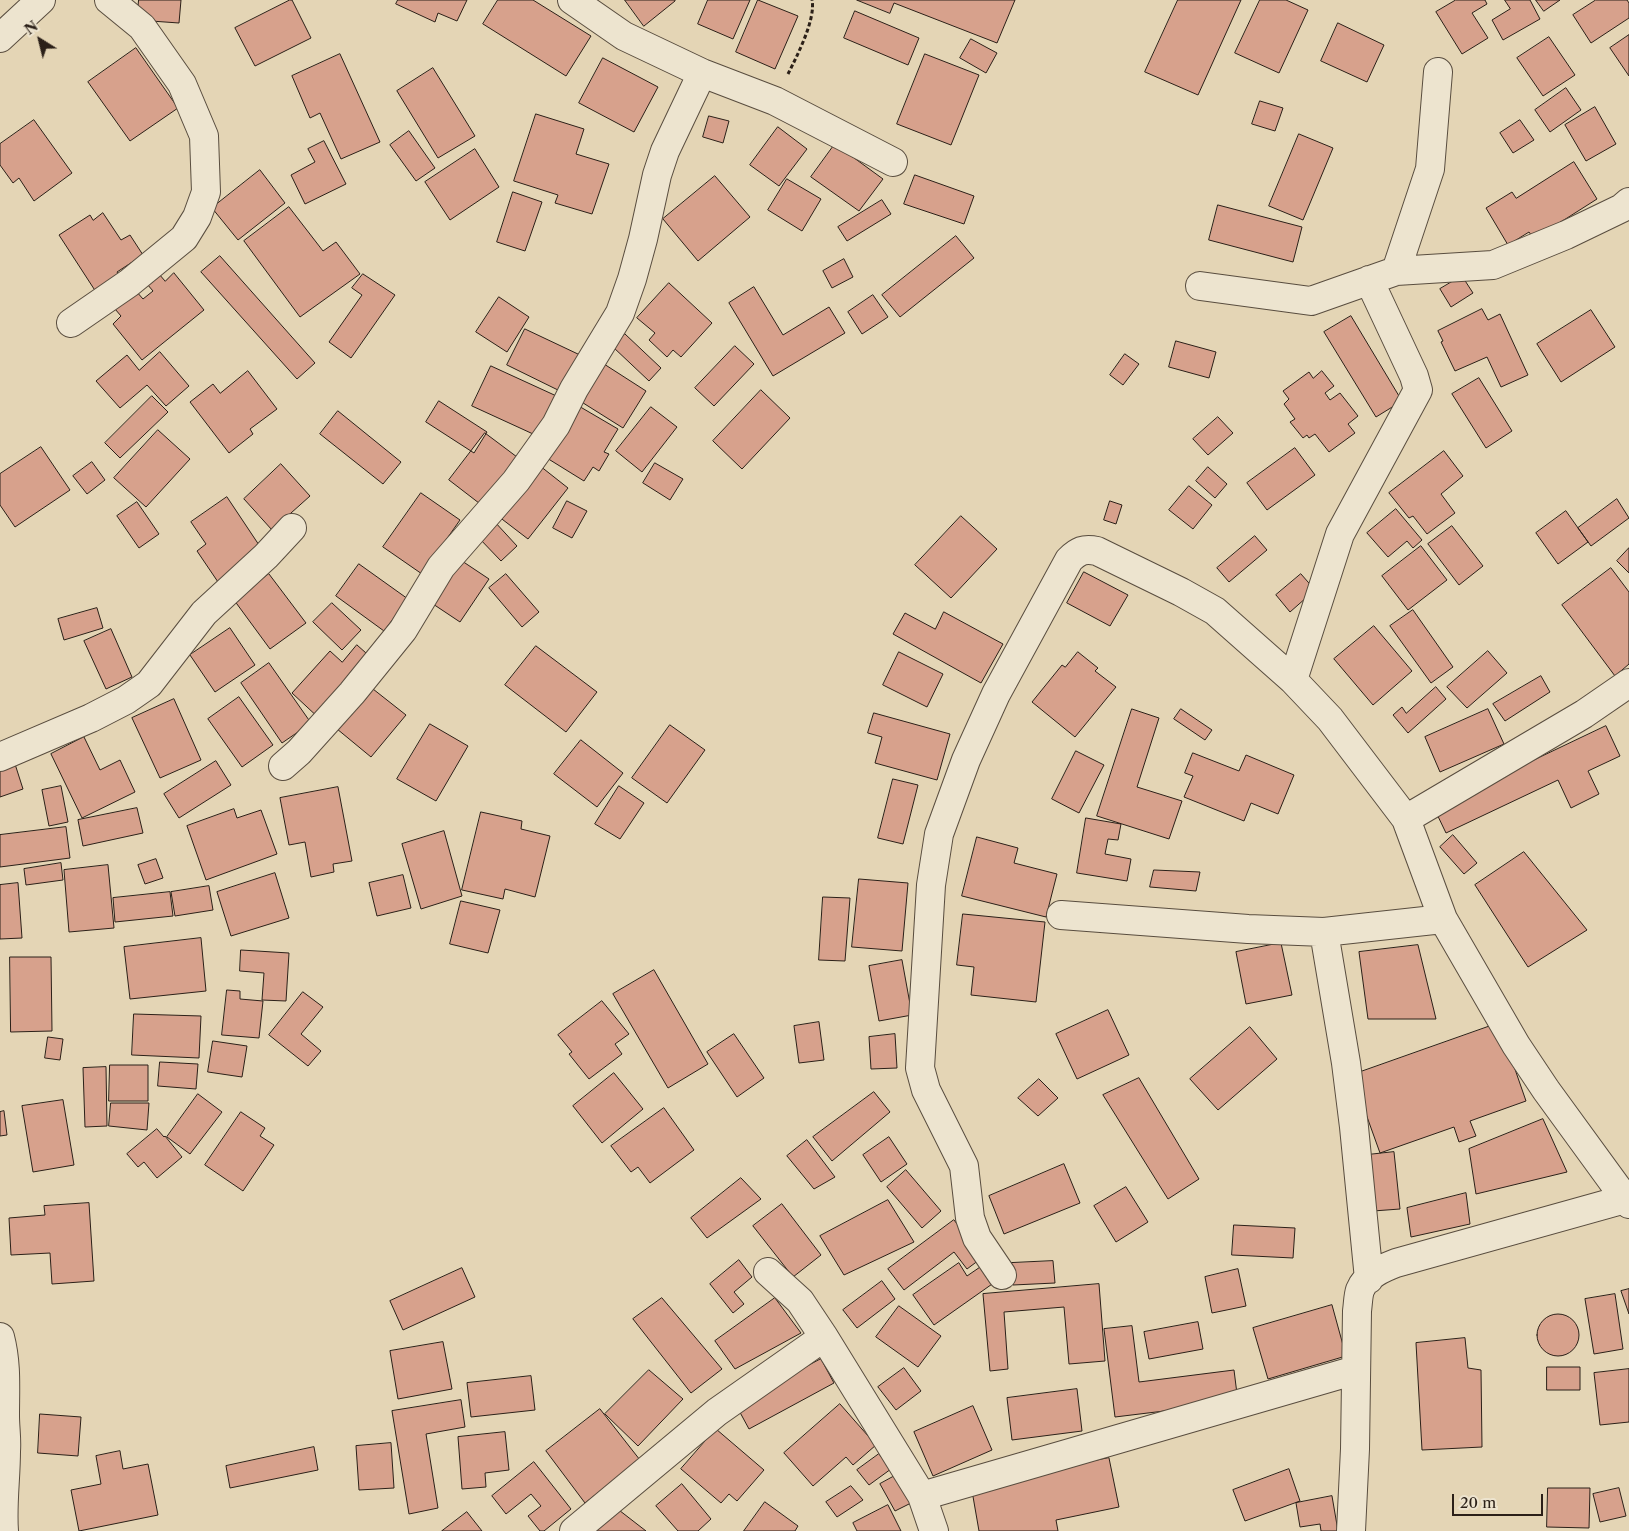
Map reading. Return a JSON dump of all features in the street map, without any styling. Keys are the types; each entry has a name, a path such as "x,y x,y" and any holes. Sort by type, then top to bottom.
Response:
{"street":[{"path":"0,38 40,0"},
{"path":"71,323 129,283 184,238 197,216 206,192 204,136 182,84 142,27 109,0"},
{"path":"572,0 624,36 702,72 775,101 893,162"},
{"path":"283,766 299,752 352,692 403,630 442,567 516,481 556,425 574,389 620,313 640,247 657,175 665,151 702,72"},
{"path":"1396,271 1430,169 1438,72"},
{"path":"1200,286 1311,301 1396,271 1494,265 1566,235 1622,208 1629,202"},
{"path":"1293,680 1340,534 1418,390 1414,376 1369,280"},
{"path":"0,757 91,718 126,700 149,684 204,613 266,556 292,528"},
{"path":"1002,1275 977,1238 970,1218 964,1166 926,1090 920,1068 931,885 939,834 966,760 996,694 1069,560 1075,554 1087,548 1097,551 1181,592 1215,611 1293,680 1330,719 1406,819 1443,919 1516,1045 1546,1090 1628,1201 1396,1263 1380,1269 1360,1289 1351,1531"},
{"path":"1406,819 1584,714 1629,683"},
{"path":"1061,915 1238,928 1324,932 1443,919"},
{"path":"1324,932 1346,1063 1369,1279"},
{"path":"768,1272 800,1301 824,1337 922,1496 934,1531"},
{"path":"0,1337 5,1355 6,1387 4,1531"},
{"path":"574,1531 717,1412 824,1337"},
{"path":"922,1496 1356,1370"}],"path":[{"path":"775,101 798,53 814,10 812,0"}],"building":[{"path":"139,0 181,0 179,23 137,20"},
{"path":"292,0 311,38 255,66 235,28"},
{"path":"398,0 467,0 457,21 438,13 435,22 396,4"},
{"path":"498,0 533,0 591,36 566,76 483,24"},
{"path":"625,0 675,0 675,1 644,26"},
{"path":"708,0 750,0 733,39 698,24"},
{"path":"758,0 798,16 775,69 736,52"},
{"path":"857,0 1015,0 997,43 894,3 890,13"},
{"path":"1178,0 1241,0 1198,95 1145,72"},
{"path":"1260,0 1286,0 1308,10 1279,73 1235,53"},
{"path":"1456,0 1485,0 1487,4 1472,13 1488,38 1462,54 1436,12"},
{"path":"1505,0 1530,0 1540,19 1503,40 1492,20 1510,9"},
{"path":"1536,0 1560,0 1544,11"},
{"path":"1596,0 1627,0 1629,3 1629,18 1591,43 1573,15"},
{"path":"855,11 919,38 908,65 844,38"},
{"path":"1338,23 1384,45 1367,82 1321,61"},
{"path":"1629,35 1629,76 1610,48"},
{"path":"1549,37 1575,75 1543,96 1517,58"},
{"path":"971,39 997,53 986,73 960,58"},
{"path":"136,48 178,108 130,141 88,82"},
{"path":"340,54 380,142 341,159 320,113 310,118 292,76"},
{"path":"925,54 979,75 951,145 897,124"},
{"path":"603,58 658,87 634,132 579,103"},
{"path":"433,68 475,136 438,158 397,91"},
{"path":"1566,88 1581,110 1550,132 1535,110"},
{"path":"1260,101 1283,108 1275,131 1252,124"},
{"path":"1595,107 1616,144 1586,161 1565,125"},
{"path":"536,114 584,129 576,154 609,164 592,214 555,203 558,195 514,181"},
{"path":"709,116 729,121 723,143 703,137"},
{"path":"34,120 72,173 34,201 19,178 13,183 0,165 0,144"},
{"path":"1520,120 1534,140 1513,153 1500,133"},
{"path":"778,127 807,149 779,186 750,165"},
{"path":"409,131 435,168 416,181 390,145"},
{"path":"1299,134 1333,148 1303,220 1269,206"},
{"path":"324,141 346,184 305,204 291,175 315,162 308,149"},
{"path":"835,144 883,179 859,211 811,177"},
{"path":"475,149 499,187 450,220 425,182"},
{"path":"1574,162 1597,199 1534,239 1529,232 1508,245 1486,208 1512,192 1516,198"},
{"path":"260,170 285,203 238,240 212,208"},
{"path":"915,175 974,196 964,224 904,204"},
{"path":"715,176 750,217 698,261 663,219"},
{"path":"787,179 821,199 802,231 768,210"},
{"path":"513,192 542,202 525,251 497,242"},
{"path":"882,200 891,214 847,241 838,227"},
{"path":"1218,205 1302,227 1293,262 1209,240"},
{"path":"289,207 323,251 336,242 360,274 300,317 244,241"},
{"path":"103,213 121,240 130,235 143,255 117,272 120,277 96,292 59,235 90,215 93,220"},
{"path":"956,236 974,258 900,317 882,295"},
{"path":"220,256 315,363 297,379 201,272"},
{"path":"844,259 853,277 832,288 823,271"},
{"path":"174,273 204,310 142,360 113,324 121,316 115,309 136,291 143,299 153,291 147,284 159,274 165,281"},
{"path":"363,274 395,295 351,358 329,342 362,295 352,288"},
{"path":"1462,276 1473,293 1451,307 1440,289"},
{"path":"669,283 712,323 681,357 673,350 667,357 649,340 655,333 637,318"},
{"path":"754,287 783,335 829,307 845,333 773,376 729,303"},
{"path":"873,295 888,317 862,334 848,312"},
{"path":"499,297 529,317 507,352 476,332"},
{"path":"1482,309 1488,320 1500,314 1528,375 1501,387 1487,357 1455,371 1441,342 1443,341 1438,331"},
{"path":"1591,310 1615,347 1561,382 1537,344"},
{"path":"1351,316 1402,401 1376,417 1324,332"},
{"path":"525,329 580,355 562,392 507,365"},
{"path":"625,334 661,368 649,381 613,347"},
{"path":"1176,341 1216,352 1209,378 1169,367"},
{"path":"735,346 754,364 714,406 695,388"},
{"path":"160,352 189,386 166,406 147,385 120,408 96,381 127,355 139,370"},
{"path":"1125,354 1139,364 1123,385 1110,375"},
{"path":"604,364 646,391 623,428 580,401"},
{"path":"491,366 563,399 544,439 472,406"},
{"path":"248,371 277,409 250,429 253,434 229,453 190,402 213,384 220,393"},
{"path":"1322,371 1334,386 1325,393 1330,400 1340,393 1358,416 1348,424 1355,433 1329,452 1315,434 1309,438 1307,435 1303,438 1290,422 1295,419 1284,404 1289,399 1283,391 1309,372 1313,378"},
{"path":"1479,378 1512,431 1486,448 1452,394"},
{"path":"761,390 790,418 742,469 713,441"},
{"path":"152,396 168,412 120,458 105,443"},
{"path":"439,401 487,432 474,453 426,422"},
{"path":"577,405 618,429 604,452 609,454 599,471 593,467 584,481 542,455"},
{"path":"651,407 677,427 642,472 616,451"},
{"path":"338,411 401,462 383,484 320,434"},
{"path":"1218,417 1233,433 1208,455 1193,439"},
{"path":"158,430 190,459 146,507 114,478"},
{"path":"485,433 525,463 488,510 449,480"},
{"path":"41,447 70,490 15,527 0,505 0,474"},
{"path":"1295,448 1315,475 1267,510 1247,483"},
{"path":"1444,451 1463,476 1441,494 1455,513 1427,534 1413,516 1409,518 1389,493"},
{"path":"92,462 105,480 87,494 73,476"},
{"path":"535,462 568,488 528,539 494,513"},
{"path":"655,463 683,479 670,500 643,483"},
{"path":"281,464 310,496 272,530 244,499"},
{"path":"1208,467 1227,484 1215,498 1196,481"},
{"path":"1189,486 1212,505 1193,529 1169,510"},
{"path":"421,493 460,520 422,574 383,547"},
{"path":"227,497 263,551 218,582 197,551 206,544 191,522"},
{"path":"1617,499 1629,518 1591,546 1578,528"},
{"path":"567,501 587,511 572,538 553,528"},
{"path":"1110,501 1122,505 1116,524 1104,520"},
{"path":"137,502 159,534 139,548 117,516"},
{"path":"1396,509 1422,540 1413,548 1407,541 1388,557 1367,533"},
{"path":"1566,511 1588,542 1558,564 1536,533"},
{"path":"961,516 997,549 951,598 915,565"},
{"path":"494,521 517,546 501,561 478,537"},
{"path":"1452,526 1483,566 1459,585 1428,544"},
{"path":"1255,536 1267,550 1229,582 1217,568"},
{"path":"1421,546 1447,580 1408,610 1382,576"},
{"path":"1629,548 1629,573 1617,561"},
{"path":"453,555 489,579 460,622 424,598"},
{"path":"359,564 408,599 384,631 336,596"},
{"path":"1611,568 1629,592 1629,664 1615,676 1562,605"},
{"path":"1084,572 1128,595 1110,626 1067,603"},
{"path":"269,574 306,623 270,649 234,600"},
{"path":"506,574 539,612 522,627 489,588"},
{"path":"1301,574 1315,590 1290,612 1276,595"},
{"path":"332,603 361,630 342,650 313,622"},
{"path":"97,608 103,628 64,640 58,619"},
{"path":"1413,610 1453,667 1431,683 1390,626"},
{"path":"944,612 1003,644 981,683 893,634 905,613 935,629"},
{"path":"1374,626 1412,671 1373,705 1334,659"},
{"path":"230,628 255,665 215,692 190,655"},
{"path":"111,629 132,677 106,689 84,641"},
{"path":"357,645 375,661 321,720 292,693 330,651 342,662"},
{"path":"536,646 597,692 566,732 505,685"},
{"path":"1488,651 1507,673 1467,708 1447,687"},
{"path":"899,652 943,674 927,707 883,685"},
{"path":"1078,652 1098,668 1095,671 1116,687 1075,737 1032,702 1062,665 1065,667"},
{"path":"269,663 311,723 282,743 241,683"},
{"path":"1541,676 1550,692 1505,721 1493,704"},
{"path":"1436,687 1446,699 1408,733 1393,715 1402,707 1406,713"},
{"path":"373,689 406,715 371,757 331,724 357,693 365,699"},
{"path":"239,697 273,745 242,767 208,719"},
{"path":"174,699 201,760 160,778 132,718"},
{"path":"1132,709 1159,718 1137,787 1182,801 1169,839 1097,816"},
{"path":"1181,709 1212,730 1205,740 1174,719"},
{"path":"1488,709 1504,744 1440,772 1425,737"},
{"path":"874,713 950,734 937,780 875,763 882,737 868,733"},
{"path":"430,724 468,746 436,801 397,779"},
{"path":"670,725 705,750 667,803 632,778"},
{"path":"1606,726 1620,756 1588,771 1599,794 1571,808 1558,780 1446,833 1434,808"},
{"path":"84,737 100,770 120,760 135,792 82,818 51,754"},
{"path":"581,740 623,773 597,807 554,774"},
{"path":"1076,751 1104,765 1079,813 1052,799"},
{"path":"1193,753 1239,771 1246,755 1294,775 1278,814 1251,803 1244,821 1184,797 1193,776 1185,773"},
{"path":"216,761 231,785 179,818 164,794"},
{"path":"15,764 23,789 0,797 0,769"},
{"path":"893,779 918,785 903,844 878,838"},
{"path":"61,786 68,822 49,826 42,790"},
{"path":"619,786 644,803 620,839 595,824"},
{"path":"338,787 352,861 333,864 334,872 311,877 305,842 289,845 280,798"},
{"path":"137,808 143,833 83,846 78,820"},
{"path":"234,809 237,818 261,810 277,854 206,880 187,826"},
{"path":"481,812 522,821 521,829 550,836 535,897 505,889 503,899 462,890"},
{"path":"1086,818 1121,824 1118,840 1108,839 1105,854 1131,859 1127,881 1077,873"},
{"path":"66,827 70,858 0,867 0,835"},
{"path":"444,831 462,896 421,909 402,844"},
{"path":"1453,835 1477,863 1464,874 1440,847"},
{"path":"977,837 1018,848 1014,863 1057,874 1046,917 962,896"},
{"path":"1524,852 1587,930 1528,967 1475,885"},
{"path":"156,859 163,878 145,884 138,865"},
{"path":"61,863 63,880 26,885 24,869"},
{"path":"108,865 114,928 69,932 64,870"},
{"path":"1154,870 1200,872 1196,891 1150,887"},
{"path":"275,873 289,918 231,936 217,892"},
{"path":"403,875 411,908 377,916 369,883"},
{"path":"859,879 908,883 902,951 852,947"},
{"path":"18,883 22,938 0,939 0,885"},
{"path":"209,886 213,910 175,916 171,892"},
{"path":"170,892 173,916 115,922 113,898"},
{"path":"823,897 850,898 845,961 819,960"},
{"path":"461,901 500,910 488,953 450,944"},
{"path":"963,914 1045,922 1036,1002 971,995 974,967 957,965"},
{"path":"201,938 206,991 130,999 124,947"},
{"path":"1281,943 1292,995 1246,1004 1236,952"},
{"path":"1418,945 1436,1019 1368,1019 1359,952"},
{"path":"241,950 289,953 286,1001 262,1000 264,973 240,971"},
{"path":"10,957 51,957 52,1031 11,1032"},
{"path":"902,960 912,1015 879,1021 869,966"},
{"path":"654,970 708,1064 668,1088 613,994"},
{"path":"227,990 240,991 240,999 263,1001 259,1038 222,1035"},
{"path":"303,992 323,1007 301,1034 321,1051 308,1066 269,1035"},
{"path":"602,1001 629,1034 615,1044 622,1054 589,1079 569,1054 572,1052 558,1035"},
{"path":"1108,1010 1129,1055 1077,1079 1056,1034"},
{"path":"134,1014 201,1016 199,1058 132,1055"},
{"path":"819,1022 824,1060 799,1063 794,1026"},
{"path":"1499,1023 1526,1101 1470,1121 1476,1136 1459,1142 1454,1127 1380,1153 1352,1075"},
{"path":"1250,1027 1277,1059 1218,1110 1190,1079"},
{"path":"734,1034 764,1078 737,1097 707,1052"},
{"path":"895,1034 897,1068 871,1069 869,1037"},
{"path":"48,1037 63,1039 60,1060 45,1058"},
{"path":"213,1041 247,1046 242,1077 208,1072"},
{"path":"160,1062 198,1064 196,1089 158,1086"},
{"path":"110,1065 148,1065 148,1101 109,1101"},
{"path":"106,1067 107,1126 85,1127 83,1068"},
{"path":"614,1073 643,1109 602,1143 573,1106"},
{"path":"1139,1078 1199,1179 1168,1199 1103,1095"},
{"path":"1039,1079 1058,1098 1038,1116 1018,1098"},
{"path":"874,1092 890,1112 832,1161 813,1137"},
{"path":"198,1094 222,1112 190,1154 167,1137"},
{"path":"63,1100 74,1165 33,1172 22,1106"},
{"path":"111,1103 149,1103 147,1130 109,1126"},
{"path":"664,1108 694,1150 650,1183 638,1167 631,1172 611,1146"},
{"path":"4,1111 7,1135 0,1136 0,1112"},
{"path":"241,1112 265,1128 260,1136 274,1145 243,1191 205,1165"},
{"path":"1543,1119 1567,1172 1476,1194 1469,1149"},
{"path":"157,1129 182,1157 157,1178 144,1162 138,1167 127,1154"},
{"path":"889,1137 907,1164 881,1182 863,1155"},
{"path":"807,1140 835,1177 814,1189 787,1156"},
{"path":"1394,1152 1400,1209 1373,1211 1367,1155"},
{"path":"1064,1164 1080,1203 1004,1234 989,1196"},
{"path":"906,1170 941,1211 922,1228 887,1187"},
{"path":"741,1178 761,1199 707,1238 691,1218"},
{"path":"1126,1187 1148,1222 1116,1242 1094,1206"},
{"path":"1466,1193 1470,1224 1411,1237 1407,1208"},
{"path":"888,1200 914,1242 844,1275 820,1236"},
{"path":"89,1203 94,1281 52,1284 50,1253 11,1255 9,1218 45,1215 44,1206"},
{"path":"782,1204 821,1255 793,1277 753,1226"},
{"path":"954,1220 983,1257 967,1269 954,1252 904,1290 888,1269"},
{"path":"1234,1225 1295,1228 1293,1258 1232,1255"},
{"path":"739,1260 752,1277 734,1292 744,1304 733,1313 710,1284"},
{"path":"1053,1261 1055,1283 1013,1285 1011,1263"},
{"path":"959,1263 967,1276 983,1265 995,1282 934,1325 913,1295"},
{"path":"462,1268 475,1297 403,1330 390,1301"},
{"path":"1238,1269 1246,1306 1212,1313 1205,1277"},
{"path":"882,1281 895,1299 857,1328 843,1310"},
{"path":"1099,1284 1105,1361 1069,1364 1064,1307 1004,1312 1008,1369 990,1371 983,1294"},
{"path":"1629,1289 1629,1314 1621,1291"},
{"path":"1615,1294 1623,1349 1594,1354 1585,1299"},
{"path":"662,1298 722,1369 691,1393 633,1319"},
{"path":"775,1298 801,1333 735,1369 715,1341"},
{"path":"1332,1305 1346,1356 1268,1379 1253,1328"},
{"path":"899,1306 941,1336 918,1367 876,1337"},
{"path":"1562,1314 1570,1317 1576,1323 1579,1335 1576,1347 1570,1353 1554,1356 1546,1353 1540,1347 1537,1331 1540,1323 1546,1317"},
{"path":"1198,1322 1203,1349 1149,1359 1144,1332"},
{"path":"1132,1326 1139,1382 1234,1370 1238,1402 1115,1417 1104,1329"},
{"path":"1465,1338 1468,1368 1481,1370 1482,1447 1422,1450 1416,1343"},
{"path":"443,1342 452,1389 398,1399 390,1351"},
{"path":"821,1359 834,1383 749,1429 736,1405"},
{"path":"1547,1367 1580,1367 1580,1390 1547,1390"},
{"path":"904,1368 921,1391 896,1410 878,1387"},
{"path":"1629,1369 1629,1422 1600,1425 1594,1373"},
{"path":"649,1370 683,1399 638,1446 605,1414"},
{"path":"531,1376 535,1410 471,1417 467,1383"},
{"path":"1077,1389 1082,1431 1012,1440 1007,1398"},
{"path":"461,1400 465,1427 426,1434 438,1508 409,1514 392,1411"},
{"path":"840,1404 876,1445 853,1465 846,1457 813,1486 784,1453"},
{"path":"973,1406 992,1450 933,1476 914,1432"},
{"path":"600,1409 640,1460 585,1503 546,1451"},
{"path":"40,1414 81,1417 78,1456 38,1453"},
{"path":"716,1429 764,1470 737,1501 729,1494 721,1503 681,1469"},
{"path":"505,1432 509,1470 485,1473 486,1487 462,1489 458,1437"},
{"path":"391,1443 394,1488 359,1490 356,1446"},
{"path":"314,1447 318,1470 230,1488 226,1466"},
{"path":"120,1451 123,1469 148,1464 158,1515 79,1531 71,1490 101,1484 96,1456"},
{"path":"879,1454 891,1469 869,1485 857,1470"},
{"path":"1109,1458 1119,1507 1056,1520 1058,1531 979,1531 971,1485"},
{"path":"534,1462 571,1509 544,1531 540,1531 528,1516 541,1506 531,1494 506,1514 492,1496"},
{"path":"1289,1469 1300,1501 1245,1521 1233,1490"},
{"path":"902,1472 917,1500 895,1511 880,1484"},
{"path":"682,1484 711,1519 698,1531 678,1531 656,1506"},
{"path":"851,1486 863,1500 837,1517 826,1502"},
{"path":"1548,1488 1590,1488 1589,1528 1547,1527"},
{"path":"1619,1488 1626,1516 1600,1522 1593,1494"},
{"path":"1332,1496 1338,1531 1321,1531 1320,1524 1300,1527 1296,1503"},
{"path":"765,1502 798,1526 795,1531 744,1531"},
{"path":"888,1505 901,1531 857,1531 853,1523"},
{"path":"615,1507 646,1531 596,1531"},
{"path":"467,1512 482,1531 442,1531"}]}
